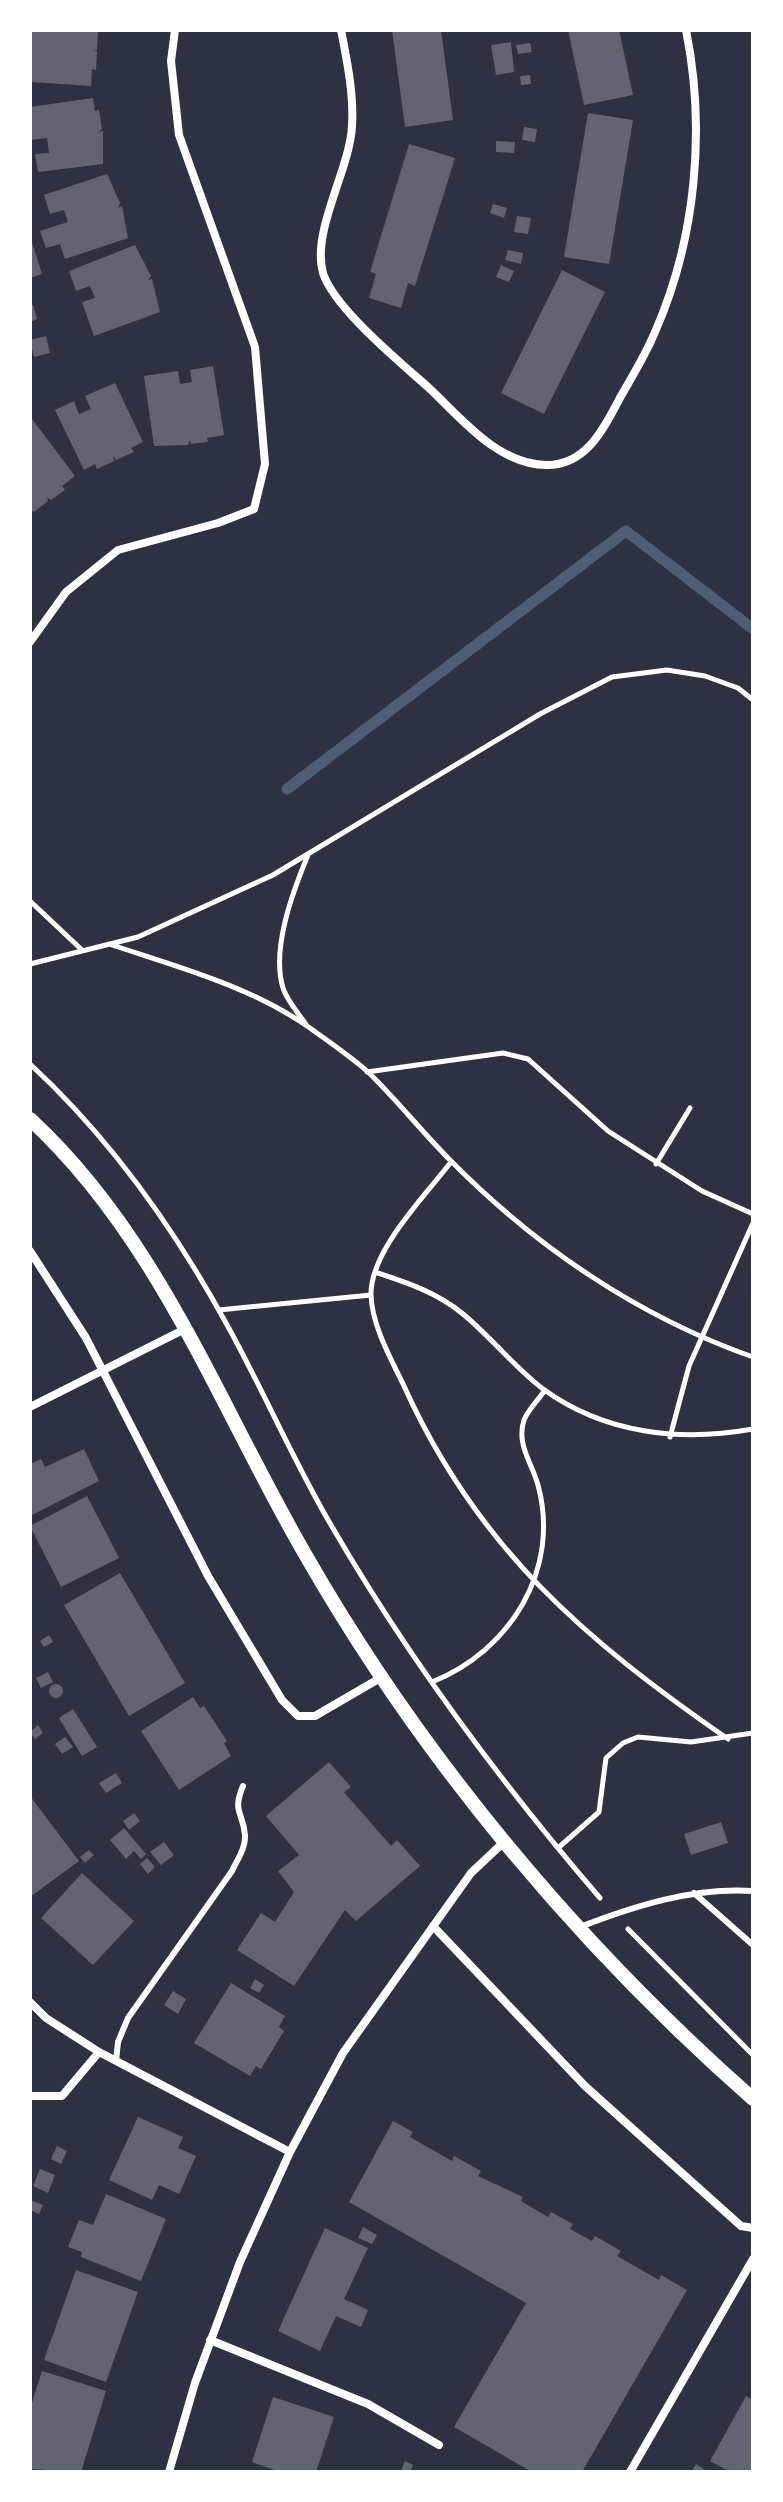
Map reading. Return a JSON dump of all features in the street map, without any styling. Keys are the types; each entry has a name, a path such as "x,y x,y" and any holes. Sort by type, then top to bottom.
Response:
{"street":[{"path":"30,642 66,592 118,550 218,523 254,509 265,464 255,347 179,135 171,61 175,30"},
{"path":"341,30 349,71 353,127 322,245 323,271 334,293 377,340 492,445 519,461 547,465 575,460 592,445 655,333 675,280 696,151 696,95 686,30"},
{"path":"30,1119 109,1210 187,1328 305,1555 382,1677 506,1841 580,1927 697,2048 753,2099"},
{"path":"30,1251 103,1370 208,1576 282,1700 298,1716 315,1716 382,1677"},
{"path":"30,1407 187,1328"},
{"path":"169,2472 210,2340 240,2262 290,2152 343,2053 471,1873 506,1841"},
{"path":"433,1926 585,2086 741,2226 753,2228"},
{"path":"30,2002 46,2018 99,2052 290,2152"},
{"path":"30,2096 62,2096 74,2086 99,2052"},
{"path":"630,2472 753,2259"},
{"path":"210,2340 368,2404 439,2445"}],"lane":[{"path":"116,2061 118,2042 128,2018 232,1871 243,1849 245,1834 236,1803 243,1786"},
{"path":"580,1927 614,1914 694,1893 753,1891"},
{"path":"694,1893 753,1945"}],"path":[{"path":"30,964 138,937 273,875 540,714 612,677 667,670 705,676 738,688 753,700"},
{"path":"307,1026 283,988 282,954 285,910 308,854"},
{"path":"30,901 82,951"},
{"path":"109,944 248,991 307,1026 367,1072 451,1162 514,1219 605,1287 702,1339 753,1357"},
{"path":"367,1072 503,1053 528,1059 608,1131 656,1164 753,1214"},
{"path":"30,1064 141,1187 219,1310 323,1511 431,1682 492,1768 614,1914 753,2055"},
{"path":"656,1164 690,1108"},
{"path":"451,1162 379,1257 371,1295 383,1340 414,1409 467,1501 534,1584 618,1661 728,1739"},
{"path":"670,1437 679,1395 753,1223"},
{"path":"375,1272 414,1284 462,1312 545,1390 630,1430 670,1437 753,1429"},
{"path":"219,1310 371,1295"},
{"path":"431,1682 461,1670 491,1645 522,1608 534,1584 543,1548 543,1521 538,1485 521,1442 524,1420 545,1390"},
{"path":"558,1848 599,1812 602,1769 613,1749 638,1737 691,1742 753,1733"}],"building":[{"path":"30,30 98,32 97,50 93,50 97,51 96,70 92,69 91,86 30,82"},
{"path":"392,30 441,30 453,120 405,127"},
{"path":"568,30 619,30 633,95 584,105"},
{"path":"511,42 514,72 496,75 491,45"},
{"path":"530,43 532,52 518,54 516,45"},
{"path":"530,75 531,84 521,85 520,76"},
{"path":"93,98 95,111 99,110 102,129 98,132 103,131 103,164 38,172 35,154 49,153 47,138 30,140 30,107"},
{"path":"588,113 633,120 609,264 564,257"},
{"path":"524,127 537,129 535,142 522,140"},
{"path":"496,141 515,142 514,153 496,152"},
{"path":"409,144 455,158 415,286 408,283 401,308 369,298 376,274 370,272"},
{"path":"107,174 120,203 118,208 122,206 128,238 65,259 60,244 46,248 40,231 68,222 64,210 50,214 44,195"},
{"path":"493,204 507,208 504,218 490,213"},
{"path":"517,216 531,218 528,234 514,232"},
{"path":"30,240 42,274 30,278"},
{"path":"135,245 151,276 148,280 152,279 160,312 94,336 82,302 95,298 90,286 76,291 69,271"},
{"path":"508,250 523,253 521,264 505,260"},
{"path":"501,265 514,271 509,282 496,277"},
{"path":"562,270 605,292 544,414 501,393"},
{"path":"33,305 37,319 30,322 30,306"},
{"path":"46,336 50,353 34,357 30,340"},
{"path":"213,366 224,435 207,438 208,442 191,444 190,440 188,445 154,446 144,376 178,371 180,384 192,382 190,370"},
{"path":"115,383 143,442 131,448 134,452 116,460 113,456 114,461 97,469 95,464 84,470 55,410 74,401 79,414 91,409 85,396"},
{"path":"32,419 75,476 62,486 65,490 51,500 47,497 48,501 34,512 30,510"},
{"path":"84,1449 99,1481 30,1516 30,1464 41,1459 45,1467"},
{"path":"87,1496 119,1558 61,1587 30,1526"},
{"path":"120,1573 185,1683 129,1716 64,1605"},
{"path":"49,1635 53,1642 44,1647 40,1641"},
{"path":"48,1672 53,1682 41,1688 36,1678"},
{"path":"56,1684 63,1691 56,1698 49,1691"},
{"path":"193,1697 200,1708 204,1706 227,1741 224,1743 231,1756 179,1790 141,1731"},
{"path":"73,1709 97,1747 82,1756 59,1718"},
{"path":"38,1725 43,1733 35,1739 30,1732"},
{"path":"65,1737 73,1747 62,1754 55,1744"},
{"path":"329,1762 351,1787 344,1792 391,1846 397,1840 420,1866 356,1921 345,1910 294,1986 237,1950 261,1913 275,1922 294,1892 278,1871 299,1855 266,1816"},
{"path":"116,1773 122,1783 106,1793 99,1783"},
{"path":"30,1796 79,1861 30,1897"},
{"path":"134,1813 140,1821 129,1830 123,1821"},
{"path":"721,1822 728,1843 691,1855 684,1834"},
{"path":"124,1828 146,1854 141,1859 134,1851 126,1859 110,1840"},
{"path":"164,1842 174,1855 161,1865 150,1852"},
{"path":"89,1850 94,1855 85,1863 80,1857"},
{"path":"147,1858 155,1867 148,1874 140,1864"},
{"path":"82,1873 134,1921 93,1965 41,1918"},
{"path":"255,1979 264,1985 259,1993 250,1988"},
{"path":"231,1983 285,2016 279,2027 284,2031 261,2069 256,2066 250,2076 194,2043"},
{"path":"173,1991 186,1999 178,2014 164,2005"},
{"path":"138,2117 183,2137 178,2148 196,2156 179,2194 159,2185 152,2200 109,2180"},
{"path":"393,2121 413,2132 410,2137 452,2161 454,2156 481,2171 478,2176 523,2197 521,2201 548,2217 551,2212 573,2224 570,2229 592,2241 595,2236 621,2251 617,2256 659,2280 661,2275 687,2290 582,2472 532,2472 454,2427 526,2303 349,2202"},
{"path":"57,2146 67,2151 61,2164 51,2159"},
{"path":"40,2169 55,2175 48,2193 33,2186"},
{"path":"106,2194 166,2219 141,2281 81,2257 82,2252 68,2247 79,2220 93,2225"},
{"path":"30,2200 43,2205 39,2214 30,2210"},
{"path":"363,2227 377,2235 372,2244 358,2238"},
{"path":"325,2228 368,2248 344,2299 368,2310 361,2327 336,2316 320,2351 278,2331"},
{"path":"76,2270 138,2292 106,2382 44,2360"},
{"path":"42,2371 106,2391 81,2472 30,2469 30,2409"},
{"path":"746,2396 753,2400 753,2472 730,2472 710,2461"},
{"path":"273,2397 334,2417 316,2472 280,2472 252,2462"},
{"path":"405,2461 413,2465 410,2472 401,2471"},
{"path":"696,2464 708,2472 691,2472"}],"waterway":[{"path":"287,789 626,531 753,629"}]}
